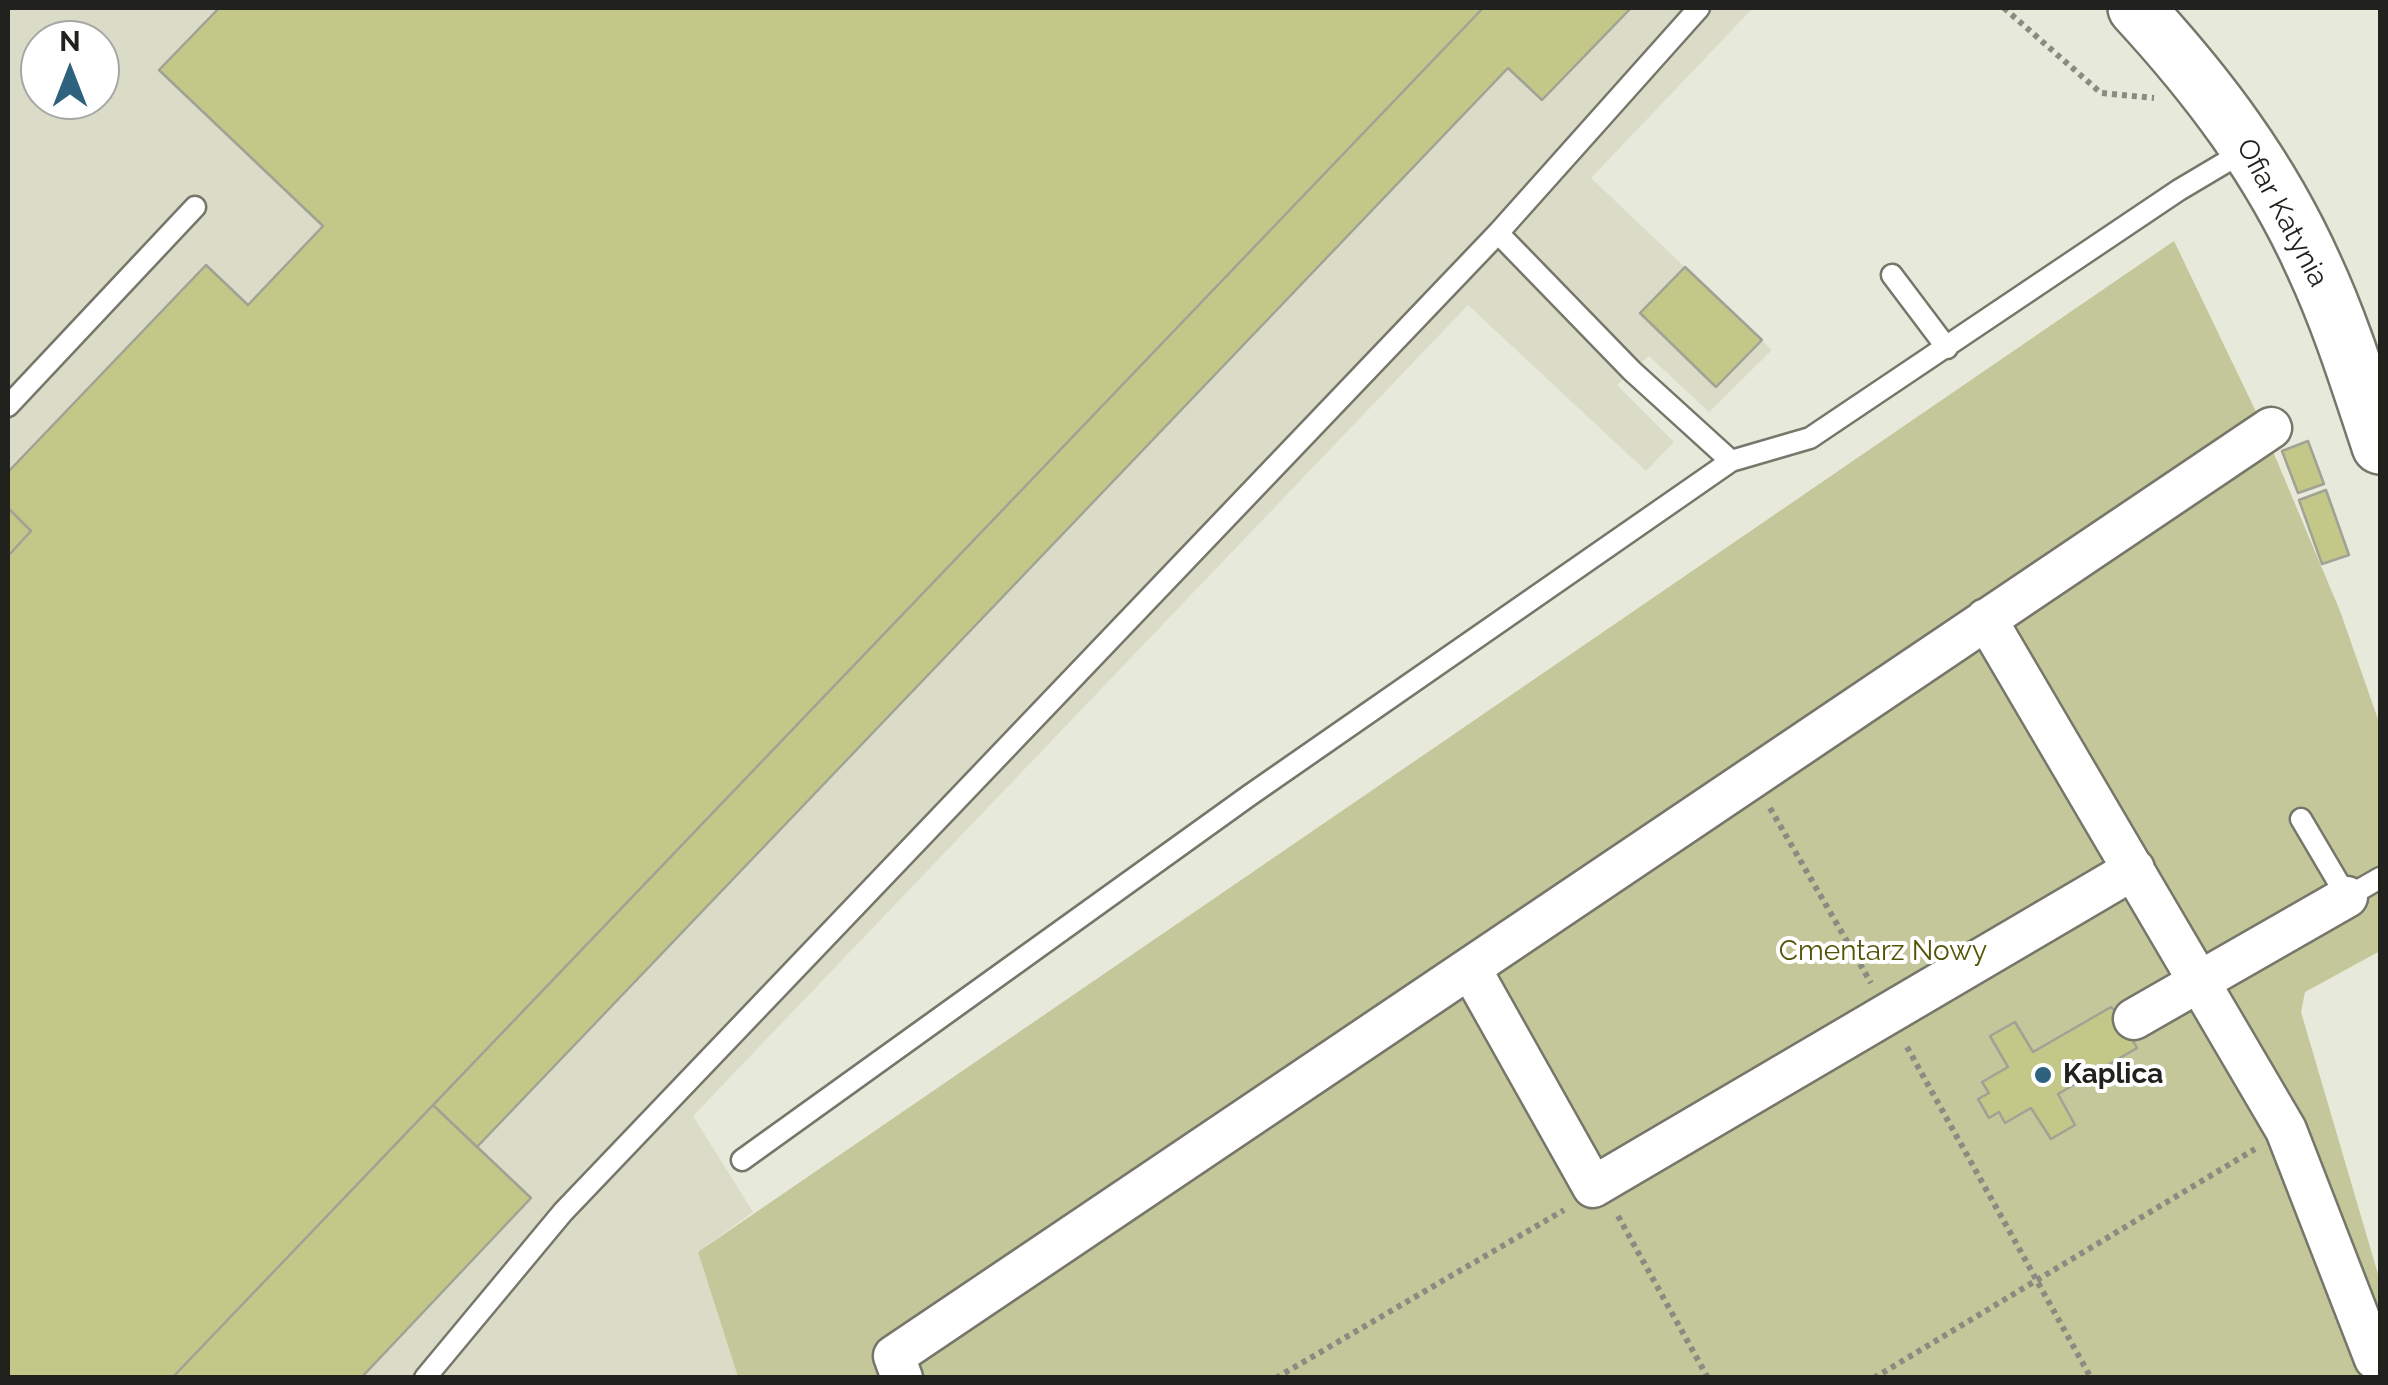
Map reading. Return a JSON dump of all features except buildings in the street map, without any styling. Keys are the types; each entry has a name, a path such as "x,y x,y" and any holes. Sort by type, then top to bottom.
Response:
{"street":[{"name":"Ofiar Katynia","path":"2136,8 2235,127 2280,198 2315,268 2380,446"},
{"path":"902,1378 894,1356 2271,428"},
{"path":"1986,619 2286,1130 2375,1359"},
{"path":"1470,968 1593,1186 2134,870"},
{"path":"2134,1018 2364,887"}],"lane":[{"path":"424,1378 562,1212 1498,233 1700,8"},
{"path":"742,1160 1250,795 1731,462 1810,438 2179,190 2235,127"},
{"path":"8,406 194,207"},
{"path":"1498,233 1632,370 1731,462"},
{"path":"1892,275 1947,348"},
{"path":"2301,819 2364,887"}],"path":[{"path":"2004,8 2101,93 2235,127"},
{"path":"1752,777 2091,1378"},
{"path":"1874,1378 2286,1130"},
{"path":"1276,1378 1563,1210 1593,1186 1607,1196 1708,1378"}],"shaded area":[{"path":"8,8 1753,8 1591,178 1772,350 1709,412 1649,356 1617,385 1674,442 1646,471 1468,305 693,1116 753,1212 698,1252 738,1377 8,1378"}],"green space":[{"name":"Cmentarz Nowy","path":"2174,241 2259,418 2340,611 2380,725 2380,951 2305,992 2301,1012 2380,1281 2380,1377 738,1377 698,1252"}],"place":[{"name":"Kaplica","path":"2043,1075"}]}
